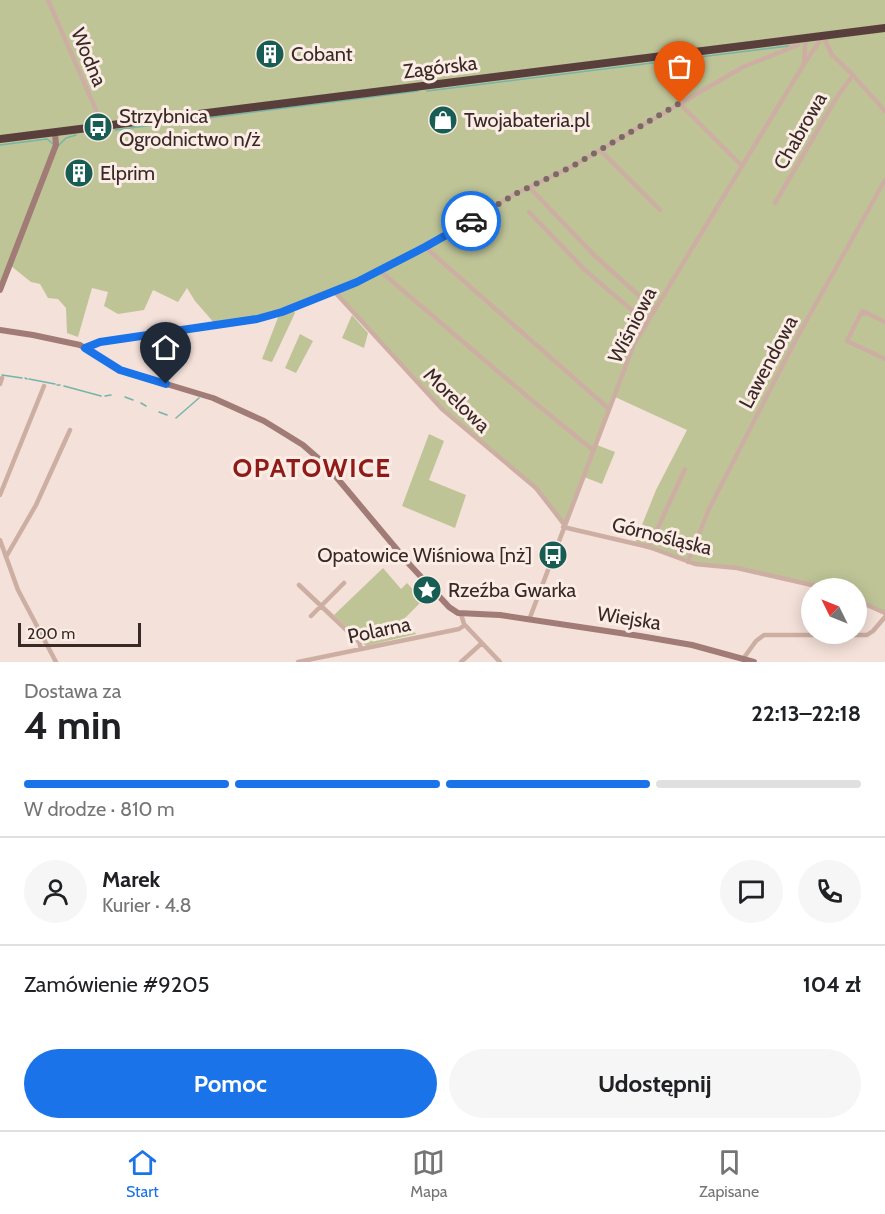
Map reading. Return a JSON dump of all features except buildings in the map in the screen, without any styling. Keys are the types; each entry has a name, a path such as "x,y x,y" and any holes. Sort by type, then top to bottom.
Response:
{"highway":[{"name":"Zagórska","path":"0,139 795,43 809,38 885,28"}],"street":[{"name":"Wodna","path":"48,0 103,126"},
{"name":"Wiśniowa","path":"529,620 634,345 823,36"},
{"path":"823,36 832,55 885,111"},
{"path":"804,64 805,44 809,38 813,51"},
{"path":"85,348 100,342 270,316 334,291 380,271 425,247 743,67 795,43 804,53"},
{"name":"Chabrowa","path":"775,203 837,97 853,75"},
{"path":"680,103 742,166"},
{"path":"0,290 56,146 55,133"},
{"path":"600,150 660,210"},
{"name":"Lawendowa","path":"688,562 709,509 794,342 885,180"},
{"path":"529,187 595,256 655,310"},
{"path":"529,212 585,270 647,323"},
{"path":"425,247 609,409"},
{"path":"380,271 593,450"},
{"name":"Morelowa","path":"334,291 442,409 536,488 563,526"},
{"path":"885,322 863,312 847,341 885,359"},
{"path":"0,330 43,337 85,348 128,373 200,393 238,408 303,445 338,478 410,565 452,609 461,614 465,625 500,662"},
{"path":"0,495 44,386"},
{"path":"6,557 23,530 70,430"},
{"path":"649,547 685,469"},
{"name":"Górnośląska","path":"563,526 649,547 688,562 737,568 801,583"},
{"path":"0,540 18,590 56,662"},
{"path":"311,615 344,583"},
{"path":"299,585 358,642 361,649"},
{"path":"867,606 885,615 867,635"},
{"name":"Wiejska","path":"461,614 489,614 692,645 754,662"},
{"name":"Polarna","path":"298,662 459,629 465,625"},
{"path":"743,659 756,641 764,635 801,634"},
{"path":"461,662 482,643"}],"green space":[{"path":"0,0 885,0 885,614 867,606 867,578 801,578 801,583 748,571 702,565 634,545 656,490 687,430 615,397 597,445 615,452 602,484 584,477 565,529 536,490 449,417 332,292 282,312 216,325 187,288 178,302 153,290 144,310 118,314 104,306 108,292 92,288 78,337 67,333 66,308 58,299 48,298 40,284 31,282 11,266 0,293"},
{"path":"293,310 295,313 272,362 262,359 279,315"},
{"path":"352,315 368,333 364,348 342,338"},
{"path":"300,334 313,341 296,373 285,368"},
{"path":"429,434 444,441 429,480 466,495 455,528 402,506"},
{"path":"383,568 401,589 407,583 423,600 404,619 416,634 366,646 334,615"}],"waterway":[{"path":"427,91 789,46"},
{"path":"115,130 418,91"},
{"path":"58,146 66,138 76,135"},
{"path":"0,145 47,139 53,144"},
{"path":"2,375 22,378"},
{"path":"29,379 55,384"},
{"path":"64,386 101,396"},
{"path":"105,396 111,395"},
{"path":"125,397 133,400"},
{"path":"176,418 199,398"},
{"path":"141,403 146,406"},
{"path":"159,412 167,415"}],"way so far":[{"path":"471,221 515,194 571,167 680,103"}],"place":[{"name":"Cobant","path":"270,54"},
{"name":"Twojabateria.pl","path":"443,120"},
{"name":"Strzybnica Ogrodnictwo n/ż","path":"98,127"},
{"name":"Elprim","path":"79,173"},
{"name":"Opatowice Wiśniowa [nż]","path":"553,555"},
{"name":"Rzeźba Gwarka","path":"427,590"}],"district":[{"name":"OPATOWICE","path":"312,468"}],"route":[{"path":"166,384 120,370 85,348 100,342 270,316 357,282 471,221"}]}
